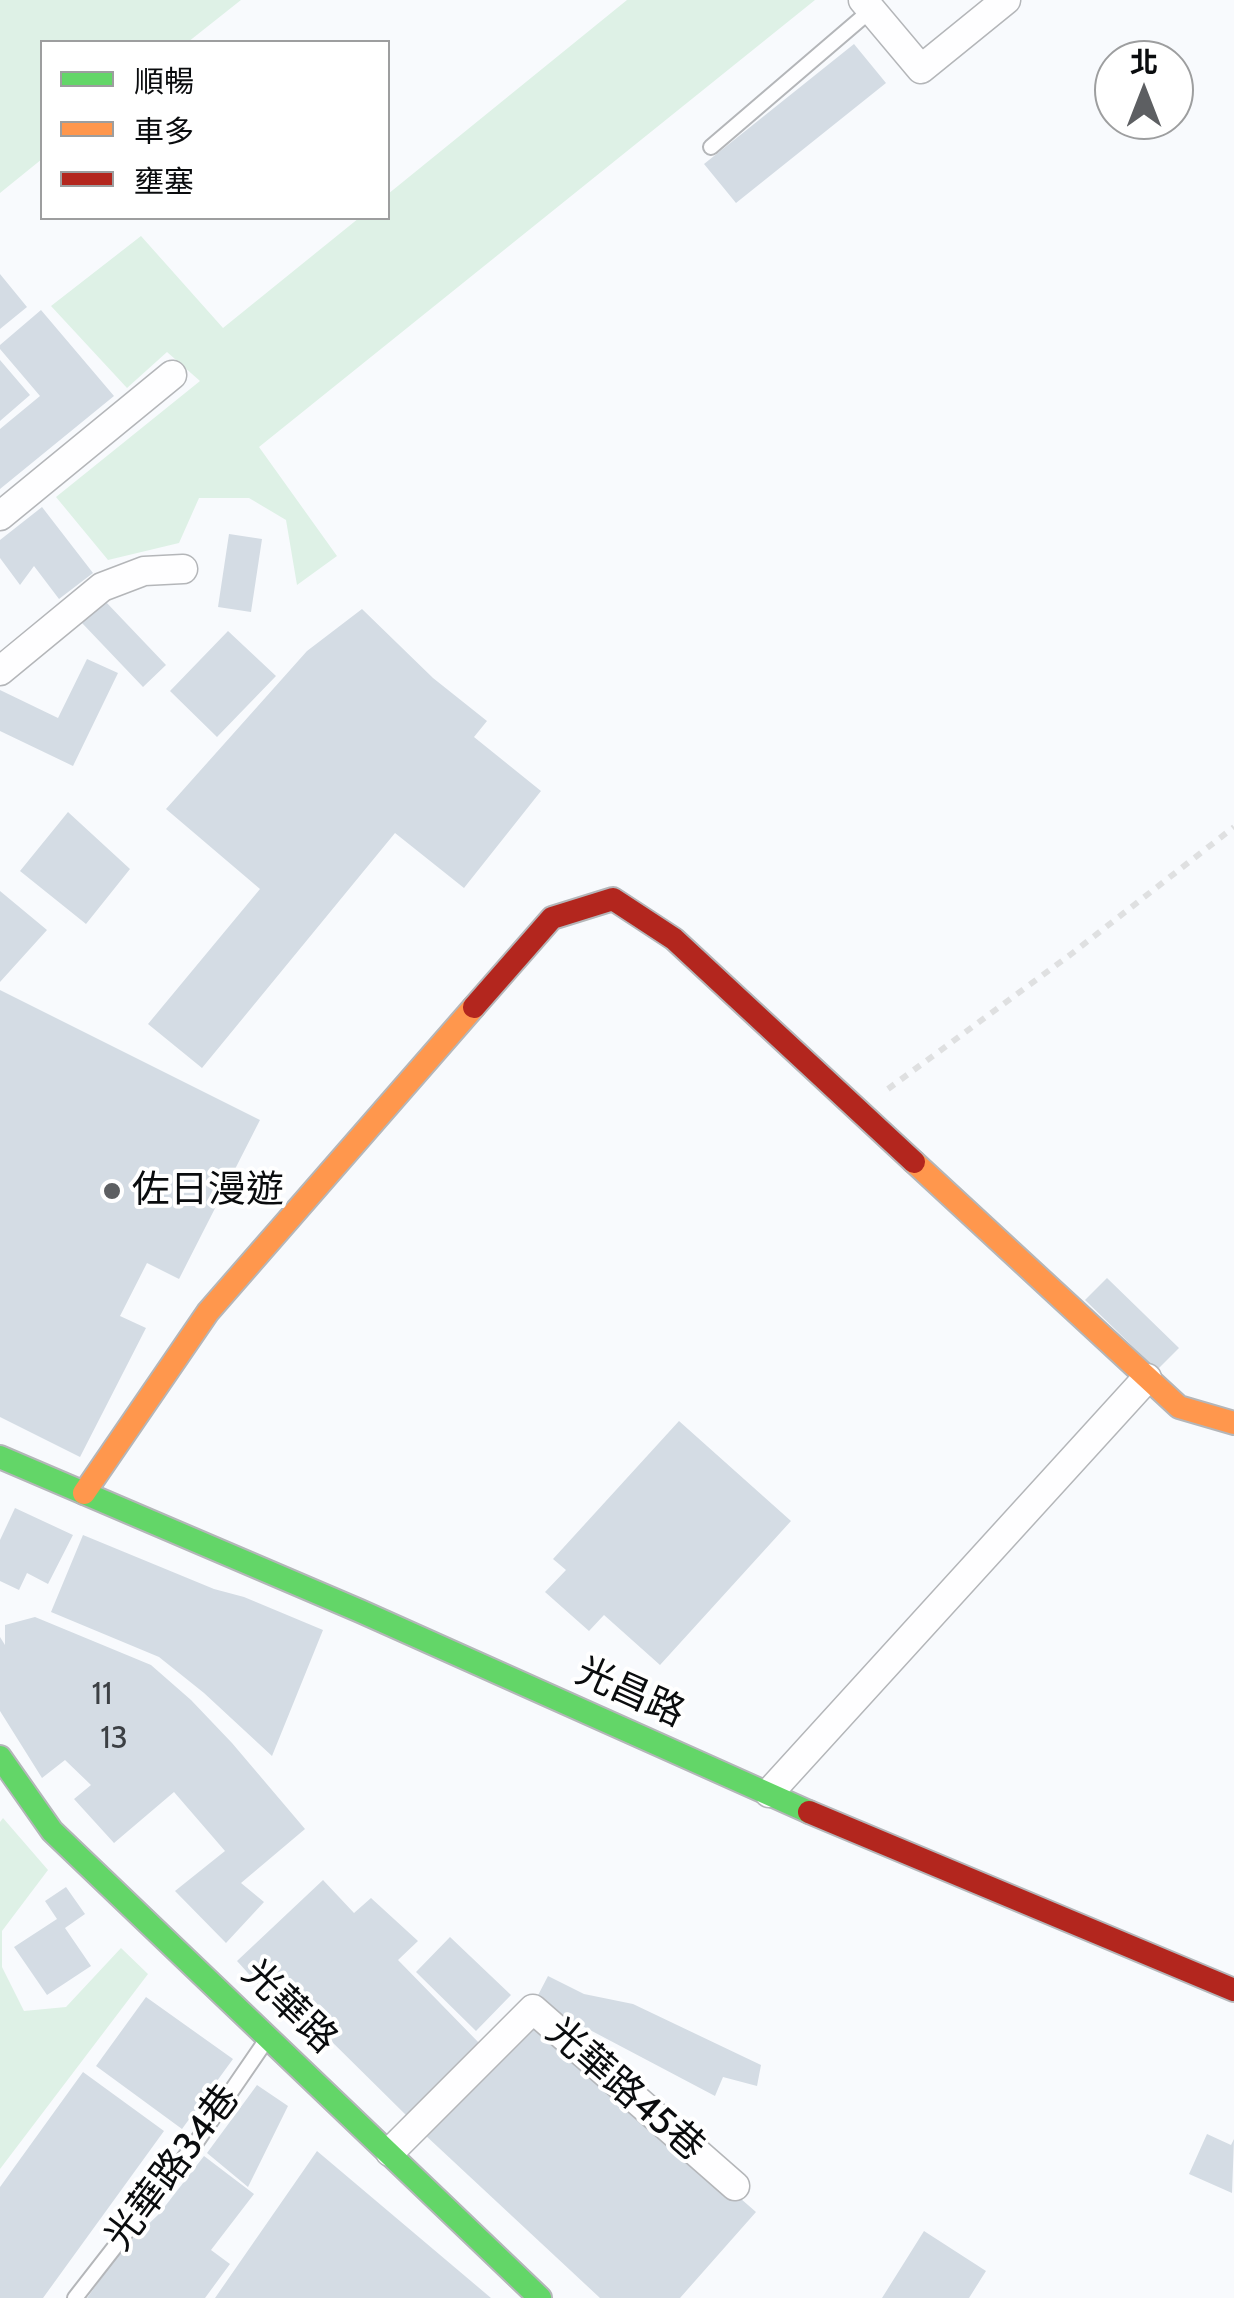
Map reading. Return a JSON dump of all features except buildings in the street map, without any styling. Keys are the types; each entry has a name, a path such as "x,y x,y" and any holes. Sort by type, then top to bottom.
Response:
{"street":[{"path":"867,5 921,70 1006,0"},
{"path":"0,516 172,375"},
{"path":"0,671 102,586 144,571 183,569"},
{"path":"84,1493 208,1312 552,918 613,899 674,938 1179,1408 1234,1423"},
{"path":"769,1794 1147,1378"},
{"name":"光昌路","path":"0,1457 378,1619 769,1794 1234,1990"},
{"name":"光華路","path":"0,1757 52,1831 540,2298"},
{"name":"光華路45巷","path":"390,2152 532,2008 734,2186"}],"lane":[{"path":"712,147 867,5"},
{"name":"光華路34巷","path":"75,2298 195,2144 270,2036"}],"path":[{"path":"858,1111 1070,955 1234,827"}],"green space":[{"path":"0,0 241,0 191,40 40,40 40,161 0,193"},
{"path":"627,0 815,0 259,447 337,556 297,585 286,520 249,498 199,498 179,543 108,560 56,497 200,381 167,352 127,388 51,306 141,236 223,328 357,220 390,220 390,192"},
{"path":"3,1818 48,1870 2,1931 2,1967 24,2011 66,2007 121,1948 148,1974 0,2169 0,1822"}],"traffic: fast":[{"path":"0,1457 360,1611 809,1812"},
{"path":"0,1757 52,1831 540,2298"}],"traffic: slow":[{"path":"84,1493 208,1312 474,1007"},
{"path":"914,1162 1179,1407 1234,1423"}],"traffic: jam":[{"path":"474,1007 552,918 613,899 674,939 914,1162"},
{"path":"809,1812 1234,1990"}],"place":[{"name":"佐日漫遊","path":"112,1191"}]}
